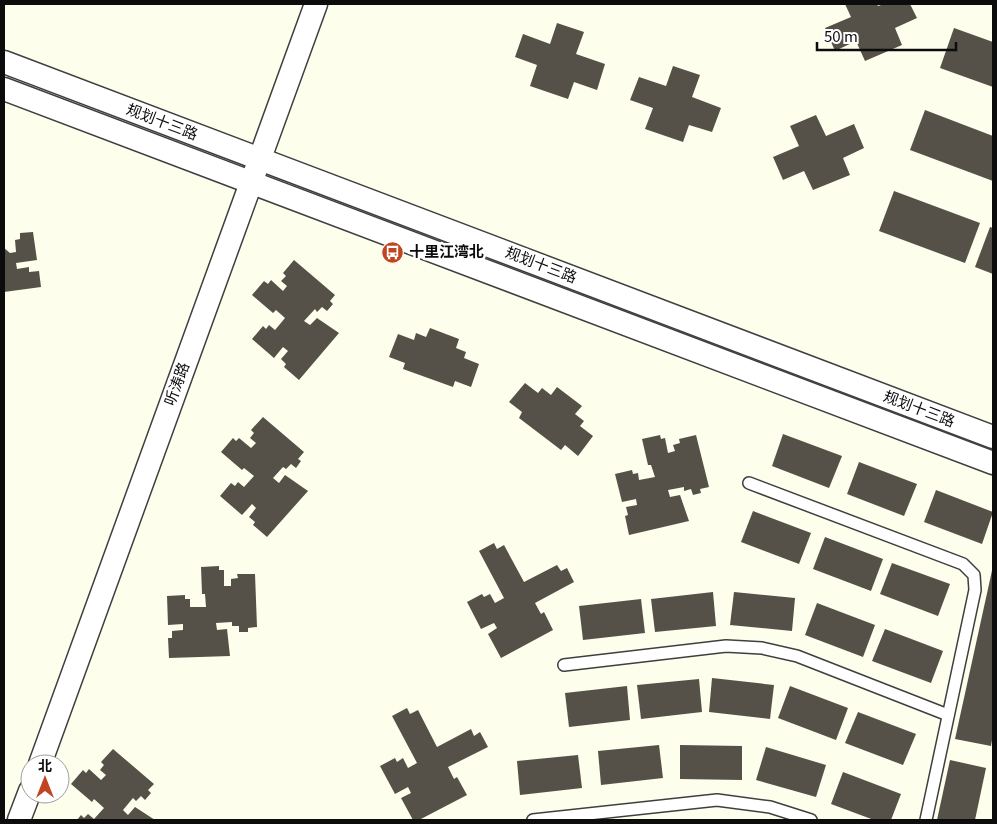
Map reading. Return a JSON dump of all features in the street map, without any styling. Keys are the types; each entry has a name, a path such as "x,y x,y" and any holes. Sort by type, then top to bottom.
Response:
{"street":[{"name":"听涛路","path":"44,754 316,4"},
{"name":"规划十三路","path":"4,62 993,437"},
{"name":"规划十三路","path":"4,88 993,463"},
{"path":"19,820 25,804"}],"lane":[{"path":"749,483 970,568 976,582 975,590 926,820"},
{"path":"564,665 726,646 762,648 796,656 948,715"},
{"path":"533,820 717,800 770,807 811,820"}],"building":[{"path":"845,4 877,4 878,6 884,4 910,4 917,18 895,28 902,45 865,61 856,41 835,51 825,28 851,17"},
{"path":"557,23 584,32 576,54 605,64 597,90 574,82 568,99 530,86 537,65 515,57 523,34 550,44"},
{"path":"954,28 993,42 993,87 940,68"},
{"path":"673,66 700,75 692,97 721,108 712,132 689,125 683,142 645,129 653,108 630,100 639,77 666,86"},
{"path":"925,110 993,136 993,181 910,150"},
{"path":"816,115 826,136 854,124 864,148 843,158 850,175 813,190 804,171 783,180 773,157 799,146 790,126"},
{"path":"894,191 980,223 965,263 879,231"},
{"path":"990,227 993,228 993,274 975,267"},
{"path":"33,232 37,260 16,263 17,269 29,267 29,272 39,271 41,287 4,292 4,248 10,253 16,252 15,240 20,239 20,233"},
{"path":"294,260 335,295 330,301 333,304 327,311 322,307 317,312 315,309 304,321 310,325 317,318 339,333 299,380 284,367 286,364 281,359 288,351 283,347 274,358 252,339 263,326 266,329 269,325 275,330 285,318 276,310 273,313 252,295 264,281 268,284 271,280 283,291 287,286 281,281 286,276 283,273"},
{"path":"430,328 459,339 456,348 466,352 464,358 479,364 471,387 455,381 453,387 403,369 405,363 389,357 398,334 414,340 416,333 426,337"},
{"path":"525,383 538,393 542,388 551,395 557,387 582,406 575,414 584,421 580,426 593,436 578,456 565,445 561,450 519,418 522,412 509,402"},
{"path":"263,417 304,452 298,459 301,461 296,468 291,464 286,469 283,467 273,478 279,483 285,475 308,491 267,537 253,525 255,522 249,517 256,508 252,504 242,515 220,496 231,483 235,486 238,482 244,487 254,476 244,468 242,470 221,452 233,438 236,441 239,438 251,448 256,443 250,438 254,433 251,430"},
{"path":"783,434 842,456 829,488 772,466"},
{"path":"660,435 661,439 665,438 668,453 675,451 673,445 680,443 679,439 696,435 709,487 700,489 701,493 693,495 691,489 684,491 684,487 668,490 670,497 680,495 689,521 629,535 625,516 628,515 626,507 637,505 636,499 622,502 615,474 632,470 633,474 638,473 639,480 655,477 651,465 648,465 642,439"},
{"path":"859,462 917,484 904,516 847,494"},
{"path":"936,490 993,512 982,544 924,522"},
{"path":"753,511 811,533 799,564 741,542"},
{"path":"825,537 883,559 871,591 813,569"},
{"path":"494,543 497,549 504,545 524,582 557,565 561,571 567,568 574,582 535,603 541,614 544,612 553,630 501,658 488,634 497,628 494,623 481,629 467,602 482,594 484,597 490,594 495,603 504,598 479,551"},
{"path":"892,563 950,584 938,616 880,594"},
{"path":"219,566 219,570 224,570 224,586 231,586 231,579 238,578 237,574 255,574 257,627 248,628 248,632 239,632 239,626 232,626 232,622 216,623 217,630 227,629 230,656 169,658 168,638 172,638 172,631 183,630 183,624 168,625 167,596 185,595 185,599 190,599 190,607 206,607 205,594 202,594 201,567"},
{"path":"993,566 993,734 991,746 955,739"},
{"path":"713,592 716,626 655,632 651,599"},
{"path":"734,592 795,598 792,631 730,625"},
{"path":"641,599 645,633 583,640 579,606"},
{"path":"817,603 875,625 863,657 805,635"},
{"path":"885,629 943,651 931,683 872,661"},
{"path":"712,678 774,685 770,719 709,712"},
{"path":"699,679 702,712 641,719 637,685"},
{"path":"627,686 630,720 569,727 565,693"},
{"path":"790,686 848,708 836,740 778,718"},
{"path":"407,708 410,714 418,710 437,747 471,729 474,736 480,732 488,747 448,767 454,779 457,777 467,795 419,820 413,820 401,798 411,793 408,787 395,794 380,766 395,758 397,762 403,758 408,768 417,763 392,716"},
{"path":"858,712 916,734 903,765 845,743"},
{"path":"659,745 663,778 601,785 598,751"},
{"path":"680,745 742,746 742,780 680,779"},
{"path":"766,747 826,765 816,797 756,780"},
{"path":"113,749 154,784 148,790 151,793 145,800 141,796 136,801 133,798 123,810 128,815 135,807 155,820 77,820 81,815 84,818 88,814 94,819 104,808 94,799 92,802 71,784 83,770 86,773 89,769 101,780 106,775 100,770 104,765 101,762"},
{"path":"578,755 582,788 520,795 517,761"},
{"path":"950,760 986,768 975,820 937,820"},
{"path":"843,772 901,794 891,820 874,820 831,804"}],"place":[{"name":"十里江湾北","path":"393,252"}]}
